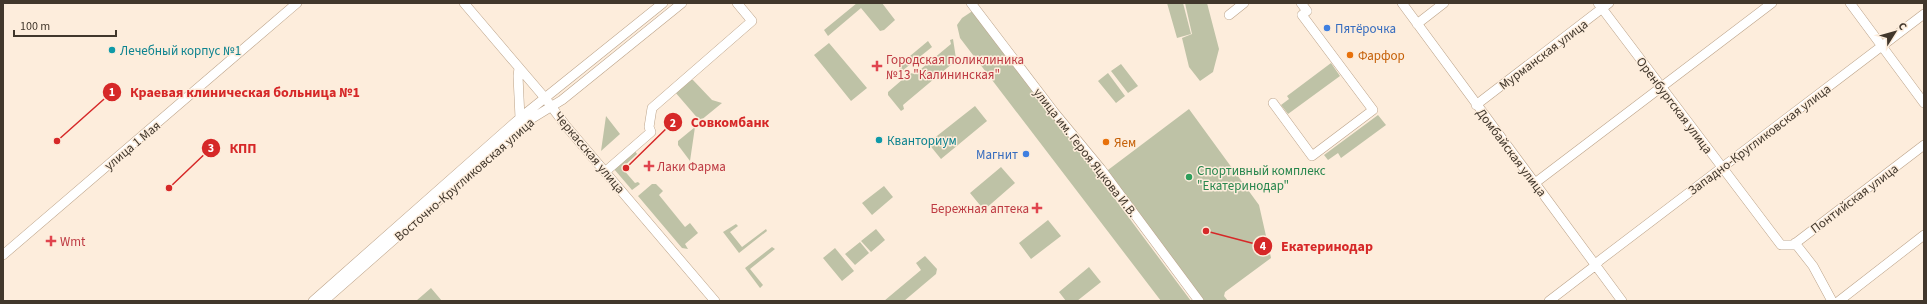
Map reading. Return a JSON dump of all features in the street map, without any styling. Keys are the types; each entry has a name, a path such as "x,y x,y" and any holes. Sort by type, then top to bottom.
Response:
{"street":[{"name":"улица 1 Мая","path":"3,255 298,3"},
{"name":"Черкасская улица","path":"464,3 715,301"},
{"name":"Восточно-Кругликовская улица","path":"313,301 520,118 663,3"},
{"name":"Восточно-Кругликовская улица","path":"324,301 531,119 552,107 682,3"},
{"path":"606,171 651,132 649,127 652,108 752,21 737,3"},
{"name":"улица им. Героя Яцкова И.В.","path":"971,3 1054,112 1101,169 1200,301"},
{"path":"1229,15 1244,3"},
{"path":"1273,103 1312,156 1373,110 1302,15 1307,11 1301,3"},
{"name":"Домбайская улица","path":"1402,3 1622,301"},
{"path":"1417,24 1444,3"},
{"path":"1535,183 1772,3"},
{"path":"1850,3 1924,103"},
{"name":"Оренбургская улица","path":"1603,5 1662,88 1782,245"},
{"name":"Мурманская улица","path":"1476,105 1603,5"},
{"name":"Западно-Кругликовская улица","path":"1549,301 1596,265 1599,261 1924,14"},
{"path":"519,68 520,118"},
{"name":"Понтийская улица","path":"1782,245 1790,246 1795,243 1924,145"},
{"path":"1839,301 1924,235"},
{"path":"1795,243 1813,266 1832,301"}],"green space":[{"path":"857,3 882,3 895,20 884,30 880,31 861,8 828,36 824,30"},
{"path":"1167,3 1183,3 1191,34 1177,38"},
{"path":"1185,3 1207,3 1219,49 1213,72 1200,81 1189,67 1182,38 1192,34"},
{"path":"974,10 1191,301 1161,301 960,38 957,25 962,18"},
{"path":"953,39 957,65 953,63 903,105 904,109 901,111 888,95 888,92 910,73 915,74 951,44 950,40"},
{"path":"928,41 932,47 902,71 898,66"},
{"path":"829,43 867,88 851,101 814,55"},
{"path":"1331,63 1340,76 1288,114 1281,105 1289,99 1287,96"},
{"path":"1121,64 1138,86 1128,93 1111,71"},
{"path":"1108,73 1125,96 1116,103 1098,81"},
{"path":"690,79 693,80 712,100 722,103 700,121 675,92"},
{"path":"975,106 987,121 941,159 928,143"},
{"path":"1189,109 1259,205 1271,258 1225,292 1224,296 1228,301 1200,301 1104,173"},
{"path":"1378,115 1386,125 1341,158 1338,153 1328,160 1324,155"},
{"path":"606,116 620,134 601,151"},
{"path":"695,127 690,161 678,145 678,141"},
{"path":"635,151 637,154 622,168 635,183 638,182 640,184 632,190 614,169"},
{"path":"1001,167 1015,183 984,210 970,193"},
{"path":"652,184 656,184 663,191 659,195 685,227 690,223 698,233 685,244 688,249 682,248 638,196"},
{"path":"884,186 893,197 872,215 862,203"},
{"path":"1048,220 1061,236 1031,259 1019,243"},
{"path":"736,224 738,226 730,232 742,247 766,229 767,231 739,253 723,232"},
{"path":"876,229 885,240 871,252 861,241"},
{"path":"860,242 869,253 855,265 845,254"},
{"path":"772,247 775,249 750,269 763,285 760,288 745,268"},
{"path":"835,248 854,271 842,281 823,258"},
{"path":"925,256 937,269 936,274 904,301 884,301 921,270 916,263"},
{"path":"1089,267 1101,282 1077,301 1066,301 1059,292"},
{"path":"431,288 442,301 416,301"}],"place":[{"name":"Пятёрочка","path":"1327,28"},
{"name":"Лечебный корпус №1","path":"112,50"},
{"name":"Фарфор","path":"1350,55"},
{"name":"Городская поликлиника №13 \"Калининская\"","path":"877,66"},
{"name":"Кванториум","path":"879,140"},
{"name":"Краевая клиническая больница №1","path":"57,141"},
{"name":"Яем","path":"1106,142"},
{"name":"Магнит","path":"1026,154"},
{"name":"Лаки Фарма","path":"649,166"},
{"name":"Совкомбанк","path":"626,168"},
{"name":"Спортивный комплекс \"Екатеринодар\"","path":"1189,177"},
{"name":"КПП","path":"169,188"},
{"name":"Бережная аптека","path":"1037,208"},
{"name":"Екатеринодар","path":"1206,231"},
{"name":"Wmt","path":"51,241"}]}
